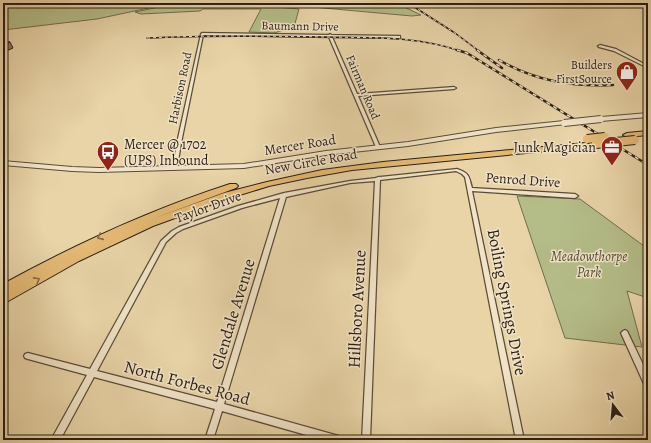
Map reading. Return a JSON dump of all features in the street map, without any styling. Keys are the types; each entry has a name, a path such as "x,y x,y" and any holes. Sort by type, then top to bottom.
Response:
{"highway":[{"name":"New Circle Road","path":"3,299 55,269 129,233 180,211 255,187 308,175 378,165 592,141 648,133"},
{"name":"New Circle Road","path":"3,290 59,257 138,221 205,195 262,178 345,163 592,141 648,139"}],"street":[{"name":"Baumann Drive","path":"201,35 208,33 398,37"},
{"name":"Harbison Road","path":"175,168 201,35"},
{"name":"Fairman Road","path":"330,35 378,147"},
{"path":"600,46 615,50 648,67"},
{"path":"355,95 454,88"},
{"name":"Mercer Road","path":"3,163 72,169 244,166 326,153 427,141 496,130 648,115"},
{"name":"Taylor Drive","path":"55,440 168,237 174,232 240,208 284,195 321,187 378,178 453,170 462,172"},
{"name":"Boiling Springs Drive","path":"462,172 467,177 470,189 520,440"},
{"name":"Hillsboro Avenue","path":"366,440 378,178"},
{"name":"Penrod Drive","path":"470,189 575,196"},
{"name":"Glendale Avenue","path":"209,440 284,195"},
{"path":"625,334 648,383"},
{"name":"North Forbes Road","path":"28,356 92,374 219,406 339,440"}],"green space":[{"path":"3,3 172,3 97,19 3,30 3,8 5,5"},
{"path":"178,3 228,3 299,9 294,27 274,33 249,32 261,9 203,9 200,11 141,14 135,12"},
{"path":"268,3 396,3 421,15 412,16"},
{"name":"Meadowthorpe Park","path":"517,196 580,199 648,249 648,298 627,291 642,347 565,338"}],"building":[{"path":"3,41 10,42 3,45"}],"railway":[{"path":"408,3 455,33 479,51"},
{"path":"431,3 472,7"},
{"path":"147,38 192,36 378,38 411,40 444,46 460,51"},
{"path":"457,50 467,53 648,165"},
{"path":"477,50 502,68"},
{"path":"499,60 540,78 568,84 613,85"}],"place":[{"name":"Builders FirstSource","path":"627,92"},
{"name":"Junk Magician","path":"612,166"},
{"name":"Mercer @ 1702 (UPS) Inbound","path":"108,172"}]}
